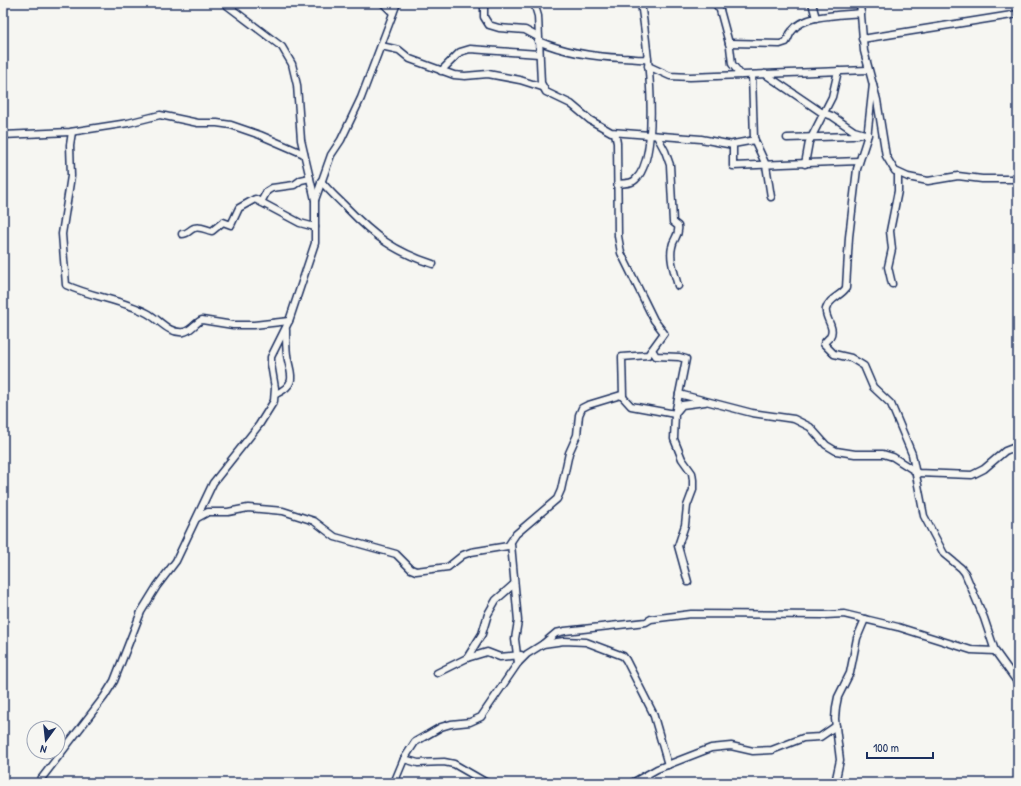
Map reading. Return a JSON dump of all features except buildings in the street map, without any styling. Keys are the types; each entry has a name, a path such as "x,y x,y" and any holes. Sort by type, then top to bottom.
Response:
{"street":[{"path":"38,783 104,697 114,681 141,612 153,592 176,561 213,483 266,415 276,394 271,364 272,357 289,321 315,243 315,200 301,135 297,85 288,56 274,40 224,3"},
{"path":"384,3 393,13"},
{"path":"315,200 331,155 341,140 361,98 398,3"},
{"path":"484,3 484,17 489,25 525,30 538,39 566,51 648,62 666,75 675,77 868,70"},
{"path":"534,3 538,16 538,39 542,87"},
{"path":"618,184 633,182 639,176 654,135 646,26 641,3"},
{"path":"715,3 720,10 729,42 732,64 742,75"},
{"path":"812,3 816,18"},
{"path":"860,3 862,39 868,70 881,116 886,156 889,164 898,173 912,178 928,181 958,176 982,179 1018,179"},
{"path":"729,42 780,44 787,41 791,32 801,23 816,18 861,13"},
{"path":"862,39 1018,14"},
{"path":"381,46 399,50 410,59 464,76 488,74 520,80 542,87 551,95 571,104 590,120 615,133 701,139 733,145 754,140"},
{"path":"441,70 460,52 470,49 539,54"},
{"path":"805,164 808,147 834,92 838,70"},
{"path":"765,74 795,96 812,104 821,112 864,134"},
{"path":"752,75 754,140 766,165 771,197"},
{"path":"873,84 864,134 865,147 859,161 849,237 846,288 836,296 827,307 826,313 832,332 824,344 834,354 856,360 867,370 873,387 885,398 892,408 912,454 924,516 944,554 961,568 965,574 996,651 1018,683"},
{"path":"3,135 72,132 128,123 160,115 192,122 231,125 260,134 304,154"},
{"path":"72,132 70,151 71,176 62,234 66,285 89,294 138,309 149,314 165,327 178,331 185,332 202,320 233,325 254,325 289,321"},
{"path":"615,133 618,184 618,236 621,253 654,320 664,331 662,338 647,356 622,357 623,396 626,402 631,406 676,413"},
{"path":"787,138 852,136 864,134"},
{"path":"654,135 666,151 670,165 673,187 673,222 678,226 679,230 672,247 671,258 678,286"},
{"path":"733,145 733,166 859,161"},
{"path":"892,284 888,266 892,249 890,231 898,191 898,173"},
{"path":"261,202 267,191 272,188 294,185 301,180 310,178"},
{"path":"311,186 315,187 320,184"},
{"path":"320,184 377,237 410,256 434,264"},
{"path":"182,234 186,234 195,228 204,228 212,231 223,222 231,224 239,208 247,206 255,199 300,223 315,227"},
{"path":"276,394 284,390 289,384 292,374 287,356 286,328"},
{"path":"652,350 656,356 679,357 686,359 676,413 674,439 682,459 692,473 693,480 693,490 687,506 685,525 678,546 688,582"},
{"path":"679,394 752,413 794,419 810,427 826,445 836,451 855,454 883,454 893,457 915,472 972,475 984,469 1005,451 1018,446"},
{"path":"518,663 515,640 518,621 511,544 516,534 556,499 561,490 569,453 577,435 579,416 582,408 618,396 623,396"},
{"path":"676,413 682,405 705,402"},
{"path":"196,519 206,513 214,511 228,512 248,508 283,511 314,521 335,537 400,555 412,569 416,571 448,567 463,555 471,552 504,548 511,544"},
{"path":"467,658 482,634 488,614 496,600 514,584"},
{"path":"394,783 404,759 411,748 421,738 440,727 470,722 481,717 518,663 527,654 543,644 556,633 565,631 646,622 651,619 692,614 844,614 898,627 971,650 996,651"},
{"path":"835,783 840,760 836,726 838,697 850,673 856,638 865,619"},
{"path":"543,644 564,641 586,642 622,656 653,713 668,765"},
{"path":"437,674 467,658 487,652 500,657 527,654"},
{"path":"632,783 668,765 720,746 731,746 753,751 772,750 803,738 820,737 836,726"},
{"path":"404,759 418,763 444,762 454,764 487,783"}]}
